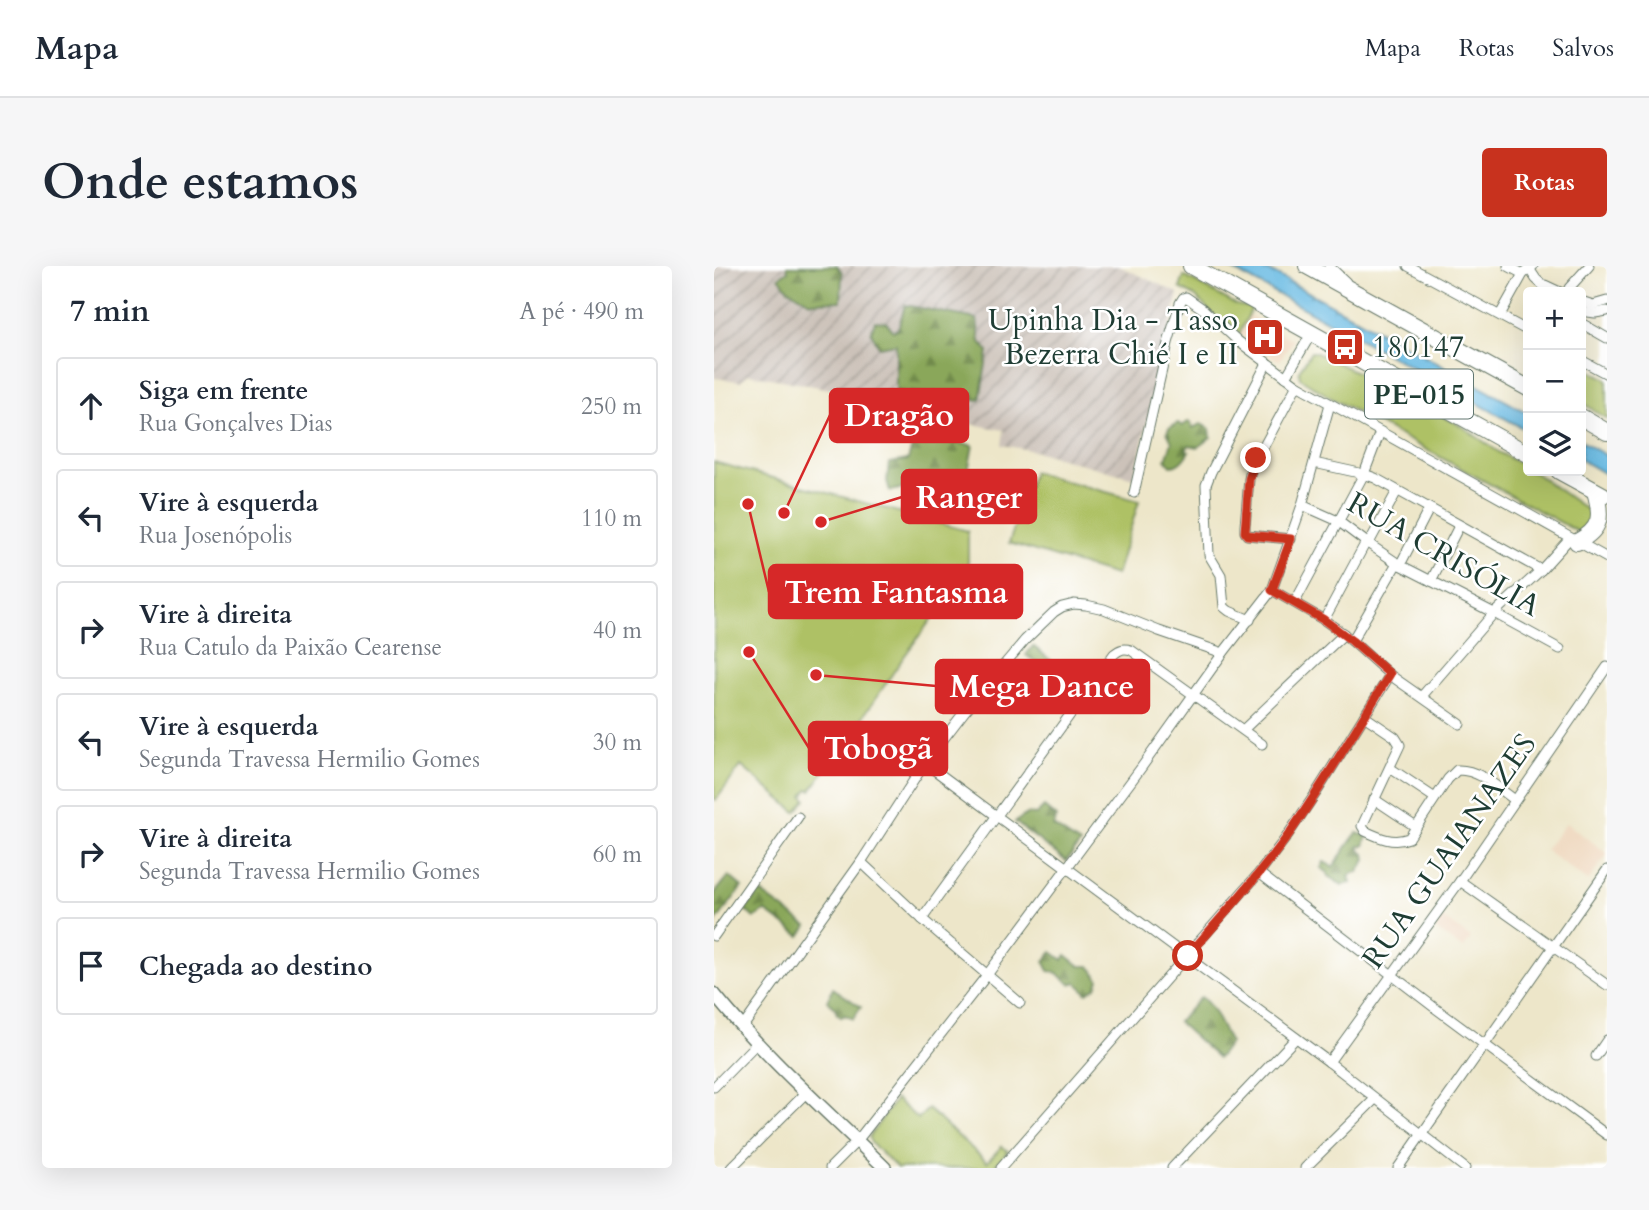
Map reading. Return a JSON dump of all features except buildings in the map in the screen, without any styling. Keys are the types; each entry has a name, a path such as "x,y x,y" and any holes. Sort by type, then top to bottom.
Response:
{"highway":[{"name":"PE-015","path":"1191,266 1523,451"},
{"name":"PE-015","path":"1307,266 1523,385"},
{"path":"1586,421 1607,432"},
{"path":"1568,476 1601,494 1598,522 1591,533 1573,540"}],"main road":[{"path":"714,994 757,1044 885,1168"},
{"path":"714,1008 738,1023"}],"street":[{"path":"1329,266 1360,295"},
{"path":"1408,266 1523,328"},
{"path":"1507,266 1528,269 1544,287"},
{"path":"1570,287 1589,266"},
{"path":"1500,315 1528,269"},
{"path":"1540,283 1549,287"},
{"path":"1134,492 1168,343 1180,303 1188,297 1220,326 1297,385 1607,558"},
{"path":"1586,303 1593,305 1607,301"},
{"path":"1586,312 1607,311"},
{"path":"1586,326 1607,338"},
{"path":"1286,377 1311,334"},
{"path":"1250,620 1223,606 1221,575 1208,551 1206,485 1210,472 1267,363"},
{"path":"1586,363 1607,374"},
{"path":"1291,539 1247,535 1245,526 1251,470 1297,385"},
{"path":"830,1168 857,1140 987,975 1272,590 1302,505 1329,404"},
{"path":"1295,602 1364,474 1380,432"},
{"path":"1314,463 1364,474 1541,570"},
{"path":"1324,620 1397,491"},
{"name":"RUA CRISÓLIA","path":"1302,505 1338,521 1398,564 1560,649"},
{"path":"1243,730 1348,638 1398,564 1429,509"},
{"path":"1431,581 1459,526"},
{"path":"1422,695 1494,612 1573,540"},
{"path":"1272,590 1324,620 1390,674 1460,724"},
{"path":"738,1023 861,862 925,763 965,711 1043,621 1062,607 1086,605 1114,611 1159,631 1223,653"},
{"path":"922,919 996,814 1120,649 1131,650 1262,744"},
{"name":"RUA GUAIANAZES","path":"1329,1062 1460,881 1607,667"},
{"path":"1001,1168 1259,873 1316,793 1390,674"},
{"path":"1364,716 1399,741 1399,749 1362,826 1365,831 1383,840 1402,841 1409,838 1452,774 1461,770 1480,775 1515,800"},
{"path":"925,763 1188,956 1465,1168"},
{"path":"1390,768 1435,798"},
{"path":"1374,799 1416,827"},
{"path":"714,936 798,817"},
{"path":"861,862 922,919 1020,1003"},
{"path":"1398,1168 1607,870"},
{"path":"1259,873 1392,976 1607,1135"},
{"path":"1460,881 1607,985"},
{"path":"1172,1168 1296,1038"},
{"path":"1596,1056 1607,1040"},
{"path":"714,1087 757,1044"},
{"path":"731,1168 807,1092"},
{"path":"1305,1168 1375,1099"}],"shaded area":[{"path":"714,266 1119,266 1178,293 1134,478 1035,451 1002,445 1004,430 912,413 900,402 749,374 740,381 714,378"},
{"name":"Upinha Dia - Tasso Bezerra Chié I e II","path":"1249,315 1293,340 1279,361 1239,334"},
{"path":"1566,823 1607,853 1588,881 1545,850"},
{"path":"1443,918 1471,938 1463,949 1435,929"}],"green space":[{"path":"787,266 837,266 842,273 841,301 810,302 788,289 779,277 788,271"},
{"path":"1184,276 1237,305 1252,308 1239,334 1219,321 1195,296 1180,288"},
{"path":"905,305 977,319 980,342 988,351 980,400 896,391 896,344 879,347 871,332 875,321 886,322 893,331 898,329"},
{"path":"1311,352 1315,352 1406,396 1463,427 1523,465 1523,476 1539,476 1587,510 1593,520 1580,533 1333,399 1300,378 1299,371"},
{"path":"1586,368 1607,379 1607,419 1586,405"},
{"path":"1188,422 1192,428 1201,424 1210,429 1211,437 1198,447 1189,445 1184,459 1171,466 1166,459 1172,442 1167,432 1178,423 1182,426"},
{"path":"914,438 973,445 966,482 940,483 920,497 904,488 890,491 887,481 889,463 908,460"},
{"path":"714,462 968,531 968,569 811,790 808,789 803,796 806,799 796,812 741,766 716,800 714,799"},
{"path":"1033,472 1139,501 1116,575 1009,543"},
{"path":"1033,646 1058,666 1046,682 1035,672 1038,664 1026,655"},
{"path":"1044,807 1056,817 1053,826 1080,844 1066,861 1015,822 1027,814 1036,815"},
{"path":"1357,833 1367,836 1364,846 1359,846 1366,860 1358,872 1349,876 1351,883 1342,885 1321,868 1324,862 1333,867"},
{"path":"729,876 742,887 714,924 714,894"},
{"path":"760,892 807,926 800,936 765,911 754,918 745,910"},
{"path":"1052,952 1063,960 1066,955 1080,966 1090,966 1099,979 1096,987 1087,993 1076,982 1071,984 1057,973 1049,971 1044,961"},
{"path":"833,988 861,1007 853,1019 845,1015 841,1017 827,1001"},
{"path":"1201,997 1213,1011 1230,1043 1218,1058 1178,1022"},
{"path":"896,1099 918,1119 928,1109 987,1162 1002,1146 1008,1151 993,1168 897,1168 871,1143 869,1137"}],"water":[{"path":"1226,266 1261,266 1523,410 1523,428"},
{"path":"1586,444 1607,456 1607,475 1586,463"}],"place":[{"name":"Upinha Dia - Tasso Bezerra Chié I e II","path":"1265,337"},
{"name":"180147","path":"1345,347"},
{"name":"Trem Fantasma","path":"748,504"},
{"name":"Dragão","path":"784,513"},
{"name":"Ranger","path":"821,522"},
{"name":"Tobogã","path":"749,652"},
{"name":"Mega Dance","path":"816,675"}],"route":[{"path":"1188,956 1285,839 1390,674 1324,620 1272,590 1291,539 1247,535 1245,532 1249,479 1256,458"}]}
